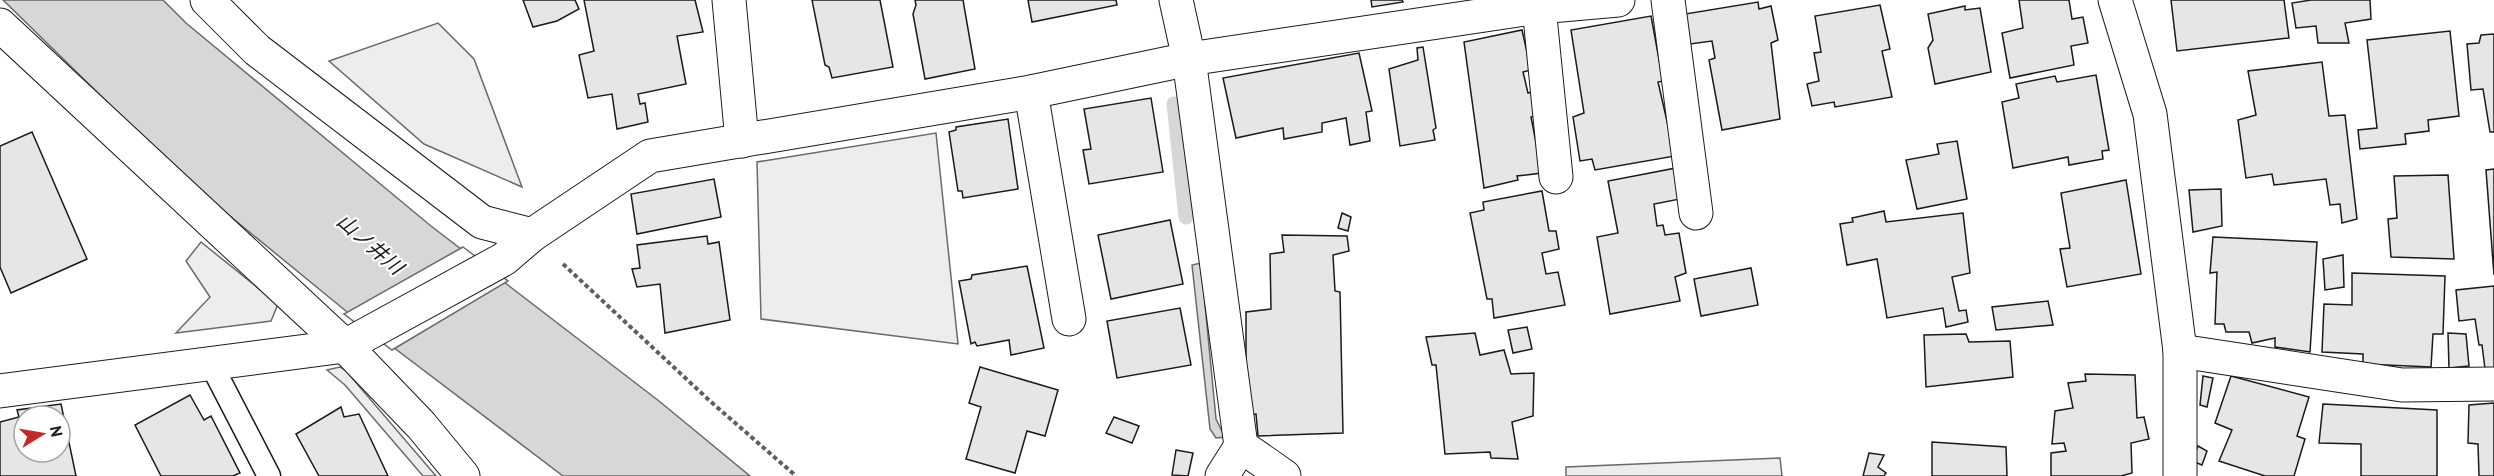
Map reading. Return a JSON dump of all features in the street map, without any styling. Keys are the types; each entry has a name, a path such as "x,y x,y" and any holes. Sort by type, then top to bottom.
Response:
{"street":[{"path":"207,0 257,50 482,222 532,235"},
{"path":"729,0 742,141"},
{"path":"1176,0 1190,59 1241,446 1222,476"},
{"path":"0,391 345,346 504,259 532,235 650,156 1031,92 1190,59 1539,7 1618,0"},
{"path":"1668,0 1696,213"},
{"path":"2115,0 2151,114 2180,351 2180,476"},
{"path":"1539,7 1556,177"},
{"path":"0,24 345,346 422,425 463,476"},
{"path":"1031,92 1069,319"},
{"path":"2180,351 2402,385 2494,384"},
{"path":"1241,446 1284,476"}],"lane":[{"path":"212,364 270,476"}],"path":[{"path":"532,235 710,401 796,476"}],"shaded area":[{"path":"438,23 474,59 522,187 424,144 329,61"},
{"path":"936,133 958,344 761,319 757,162"},
{"path":"201,242 278,304 271,321 176,333 210,297 186,261"},
{"path":"340,367 346,371 436,476 423,476 345,385 327,370"},
{"path":"1780,458 1782,476 1566,476 1566,467"}],"water":[{"name":"山ノ井川","path":"3,0 163,0 186,23 431,226 659,401 750,476 563,476 352,316 192,185"},
{"path":"1201,263 1216,419 1225,437 1216,438 1210,429 1192,265"}],"pier":[{"path":"463,247 508,281 392,350 344,314"}],"building":[{"path":"523,0 575,0 579,9 557,21 533,27"},
{"path":"584,0 695,0 703,32 677,36 686,84 638,94 640,104 645,103 648,122 617,129 612,94 588,98 579,55 594,51"},
{"path":"812,0 880,0 893,67 832,78 829,67 825,65"},
{"path":"915,0 963,0 975,69 925,79 913,14"},
{"path":"1028,0 1116,0 1117,5 1032,22"},
{"path":"1371,0 1402,0 1403,2 1372,7"},
{"path":"2019,0 2069,0 2072,19 2083,17 2088,43 2071,46 2074,65 2010,78 2002,33 2023,28"},
{"path":"2171,0 2284,0 2289,38 2177,51"},
{"path":"2311,0 2370,0 2371,19 2345,23 2349,43 2318,43 2316,26 2296,28 2292,3"},
{"path":"1758,2 1759,9 1771,6 1778,40 1771,43 1780,119 1722,130 1709,60 1715,58 1712,41 1690,44 1685,14"},
{"path":"1880,5 1890,49 1882,51 1892,97 1835,107 1834,102 1812,106 1807,84 1819,81 1814,53 1821,52 1815,16"},
{"path":"1965,6 1965,10 1980,8 1991,72 1935,84 1928,48 1933,40 1928,14"},
{"path":"1651,16 1663,81 1658,82 1675,156 1595,170 1592,159 1580,161 1573,117 1584,113 1571,30"},
{"path":"1522,30 1531,70 1523,72 1528,93 1535,91 1539,115 1531,117 1542,173 1517,176 1518,180 1484,188 1464,42"},
{"path":"2450,31 2459,116 2428,120 2429,131 2405,134 2406,144 2360,149 2358,130 2377,128 2367,40"},
{"path":"2494,34 2494,132 2490,132 2483,89 2471,90 2467,44 2479,43 2481,35"},
{"path":"1423,47 1436,128 1433,130 1435,140 1400,146 1389,69 1418,60 1417,48"},
{"path":"1359,53 1372,111 1366,112 1370,141 1350,145 1346,118 1322,123 1322,132 1284,139 1283,128 1236,138 1223,78"},
{"path":"2322,62 2329,116 2345,115 2357,219 2342,223 2340,204 2330,205 2326,179 2274,185 2272,174 2246,178 2238,120 2256,115 2248,71"},
{"path":"2096,75 2109,150 2102,151 2103,159 2069,165 2068,157 2013,168 2002,102 2019,98 2016,84 2055,76 2057,82"},
{"path":"1151,98 1163,172 1089,184 1083,150 1091,149 1084,109"},
{"path":"1008,119 1018,189 963,198 962,191 958,191 949,132 956,130 956,127"},
{"path":"32,132 87,259 11,293 0,267 0,146"},
{"path":"1957,141 1967,199 1917,209 1906,160 1939,154 1937,144"},
{"path":"1676,168 1680,199 1654,204 1657,226 1663,225 1665,235 1679,233 1686,273 1675,277 1680,301 1610,314 1597,237 1618,233 1608,181"},
{"path":"2494,169 2494,275 2486,170"},
{"path":"2448,175 2454,259 2391,257 2388,219 2397,218 2394,176"},
{"path":"714,179 721,217 637,234 631,194"},
{"path":"2126,180 2141,274 2067,287 2060,249 2070,248 2061,193"},
{"path":"2221,189 2222,226 2193,232 2189,190"},
{"path":"1542,191 1549,231 1556,231 1559,249 1542,253 1546,274 1558,272 1565,305 1494,318 1492,299 1487,299 1470,213 1484,210 1483,202"},
{"path":"1884,211 1886,222 1963,213 1970,273 1952,277 1959,311 1966,310 1968,322 1946,327 1943,308 1887,318 1877,259 1847,265 1840,224 1853,222 1852,218"},
{"path":"1342,213 1351,217 1348,231 1338,228"},
{"path":"1170,220 1183,284 1111,299 1098,235"},
{"path":"1282,235 1347,236 1349,251 1333,255 1335,291 1340,292 1343,433 1258,436 1256,414 1246,415 1246,312 1271,309 1270,254 1284,252"},
{"path":"707,236 708,244 719,242 730,320 665,333 660,284 637,287 632,269 640,268 637,245"},
{"path":"2213,237 2317,242 2310,352 2275,347 2275,338 2252,343 2249,332 2226,332 2224,324 2215,324 2217,272 2210,273"},
{"path":"2343,255 2344,287 2325,290 2323,259"},
{"path":"1027,266 1044,348 1011,355 1009,340 977,346 975,342 971,344 959,281 971,279 972,275"},
{"path":"1751,268 1758,305 1701,316 1694,279"},
{"path":"2352,273 2445,276 2443,334 2433,334 2431,367 2363,364 2363,354 2322,352 2324,304 2352,305"},
{"path":"2494,286 2494,376 2486,377 2482,345 2479,345 2475,319 2459,321 2456,290"},
{"path":"2048,301 2053,325 1996,330 1992,307"},
{"path":"1180,308 1191,365 1117,378 1107,321"},
{"path":"1527,327 1532,349 1513,353 1508,330"},
{"path":"1475,333 1480,355 1504,350 1511,374 1534,373 1533,416 1512,422 1518,459 1491,458 1490,452 1445,454 1436,365 1432,365 1426,337"},
{"path":"2448,333 2466,334 2469,366 2449,368"},
{"path":"1966,334 1969,342 2010,341 2013,377 1926,387 1924,335"},
{"path":"980,367 1058,390 1045,436 1027,431 1015,473 966,459 981,407 969,403"},
{"path":"2085,374 2135,375 2137,418 2144,417 2149,439 2131,443 2132,473 2121,476 2051,476 2051,453 2066,451 2064,443 2052,444 2055,411 2073,408 2068,383 2086,381"},
{"path":"2203,376 2213,378 2207,407 2200,405"},
{"path":"2231,376 2309,397 2297,436 2305,439 2294,476 2265,476 2219,461 2232,430 2215,423"},
{"path":"190,395 204,420 211,416 240,473 233,476 161,476 135,425"},
{"path":"2494,403 2494,476 2479,476 2478,444 2468,443 2469,405"},
{"path":"2323,404 2437,410 2437,476 2361,476 2361,444 2319,443"},
{"path":"341,407 344,417 359,414 388,476 319,476 296,434"},
{"path":"1114,417 1139,426 1132,443 1106,433"},
{"path":"12,419 12,464 72,464 72,457 76,476 0,476 0,422"},
{"path":"1932,442 2006,447 2007,476 1932,476"},
{"path":"2198,446 2207,451 2202,465 2192,461"},
{"path":"1176,450 1193,453 1188,476 1172,475"},
{"path":"1869,453 1884,455 1878,467 1886,473 1884,476 1863,476"}],"waterway":[{"path":"1174,104 1186,217"}]}
